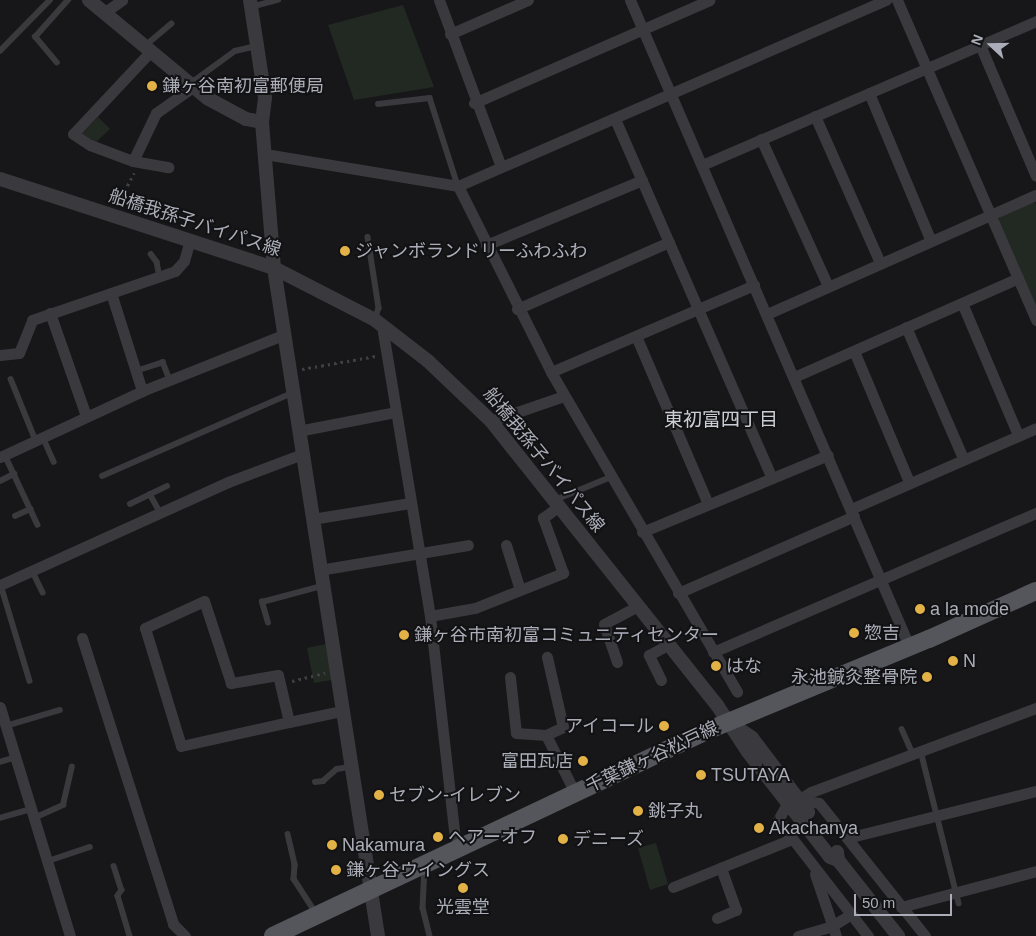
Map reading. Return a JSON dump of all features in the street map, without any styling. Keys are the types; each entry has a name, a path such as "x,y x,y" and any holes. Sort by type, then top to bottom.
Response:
{"main road":[{"name":"千葉鎌ヶ谷松戸線","path":"273,936 370,892 456,849 728,721 910,648 1036,591"}],"street":[{"path":"89,0 191,85 223,108 262,122"},
{"path":"105,12 122,0"},
{"path":"439,0 474,103 501,167"},
{"path":"450,34 528,0"},
{"path":"630,0 669,96 702,165 910,648"},
{"path":"265,154 458,186 669,96 886,0"},
{"path":"897,0 1036,320"},
{"path":"474,103 702,2"},
{"path":"250,3 265,98 262,122 274,268 283,335 378,936"},
{"path":"702,165 980,45 1035,25"},
{"path":"980,45 1036,176"},
{"path":"147,49 73,134 90,145 135,163 168,167"},
{"path":"135,163 156,113 191,85"},
{"path":"869,93 931,242"},
{"path":"814,116 880,263"},
{"path":"615,119 772,478"},
{"path":"761,139 828,286"},
{"name":"船橋我孫子バイパス線","path":"0,179 274,268 379,323 428,361 491,421 793,801 830,857 838,860 898,936"},
{"path":"486,245 642,180"},
{"path":"458,186 517,309 564,396 737,692"},
{"path":"767,314 1036,195"},
{"path":"0,355 19,353 28,326 32,320 160,278 175,271 184,261 190,240"},
{"path":"517,309 669,242"},
{"path":"794,377 1018,278"},
{"path":"551,372 754,285"},
{"path":"111,293 142,391"},
{"path":"962,303 1018,434"},
{"path":"50,313 86,416"},
{"path":"379,323 388,354 410,503 430,616 456,849"},
{"path":"906,327 963,458"},
{"path":"3,456 142,391 283,335"},
{"path":"636,336 708,504"},
{"path":"854,351 909,482"},
{"path":"491,421 564,396"},
{"path":"298,431 396,412"},
{"path":"678,593 853,512 909,482 1018,434 1036,428"},
{"path":"0,585 160,512 302,454"},
{"path":"642,532 828,455"},
{"path":"312,520 410,503"},
{"path":"430,616 475,608 562,573 543,518 556,503"},
{"path":"713,652 1036,513"},
{"path":"319,570 468,545"},
{"path":"506,545 520,590"},
{"path":"289,722 278,675 230,683 204,602 145,628 181,746 289,722 341,710"},
{"path":"617,662 604,624 638,606"},
{"path":"82,638 173,924 185,936"},
{"path":"662,680 650,655 668,644"},
{"path":"510,677 516,733 546,735 562,727 547,658"},
{"path":"0,707 70,936"},
{"path":"868,936 778,820 793,801 811,792 1036,708"},
{"path":"546,735 575,793"},
{"path":"847,838 1036,791"},
{"path":"793,801 819,803 925,936"},
{"path":"673,887 792,839"},
{"path":"812,866 834,931"},
{"path":"717,918 736,910 721,868"},
{"path":"901,907 1036,870"},
{"path":"798,936 834,931 851,914"}],"lane":[{"path":"0,51 50,0"},
{"path":"56,63 35,37 68,0"},
{"path":"250,3 278,0"},
{"path":"147,49 171,24"},
{"path":"191,85 235,51 258,46"},
{"path":"378,104 430,98 458,186"},
{"path":"368,237 379,323"},
{"path":"150,254 157,262 160,278"},
{"path":"142,369 163,362 170,380"},
{"path":"11,379 40,439 54,462"},
{"path":"102,476 292,393"},
{"path":"3,456 14,474 38,525"},
{"path":"0,481 14,474"},
{"path":"556,503 611,477"},
{"path":"130,504 167,486"},
{"path":"150,494 160,512"},
{"path":"15,516 31,509"},
{"path":"32,570 43,593"},
{"path":"0,585 30,681"},
{"path":"268,624 262,602 322,586"},
{"path":"6,726 60,710"},
{"path":"902,729 917,753 937,816 959,903"},
{"path":"0,762 16,758"},
{"path":"0,818 33,814 63,805 72,767"},
{"path":"315,782 323,781 337,769 350,767"},
{"path":"288,834 295,865 294,879 317,915"},
{"path":"48,861 90,847"},
{"path":"425,864 423,908 430,936"},
{"path":"114,866 122,890 118,896 130,936"}],"path":[{"path":"118,203 135,163"},
{"path":"289,372 388,354"},
{"path":"280,684 322,674 335,667"}],"shaded area":[{"path":"403,5 434,87 354,100 328,25"},
{"path":"98,117 110,129 96,142 82,134"},
{"path":"1035,202 1036,311 998,221 1001,216"},
{"path":"326,644 332,680 314,683 307,648"},
{"path":"656,843 668,884 650,890 638,848"}],"place":[{"name":"鎌ヶ谷南初富郵便局","path":"152,86"},
{"name":"ジャンボランドリーふわふわ","path":"345,251"},
{"name":"a la mode","path":"920,609"},
{"name":"惣吉","path":"854,633"},
{"name":"鎌ヶ谷市南初富コミュニティセンター","path":"404,635"},
{"name":"N","path":"953,661"},
{"name":"はな","path":"716,666"},
{"name":"永池鍼灸整骨院","path":"927,677"},
{"name":"アイコール","path":"664,726"},
{"name":"富田瓦店","path":"583,761"},
{"name":"TSUTAYA","path":"701,775"},
{"name":"セブン-イレブン","path":"379,795"},
{"name":"銚子丸","path":"638,811"},
{"name":"Akachanya","path":"759,828"},
{"name":"ヘアーオフ","path":"438,837"},
{"name":"デニーズ","path":"563,839"},
{"name":"Nakamura","path":"332,845"},
{"name":"鎌ヶ谷ウイングス","path":"336,870"},
{"name":"光雲堂","path":"463,888"}],"district":[{"name":"東初富四丁目","path":"721,420"}]}
